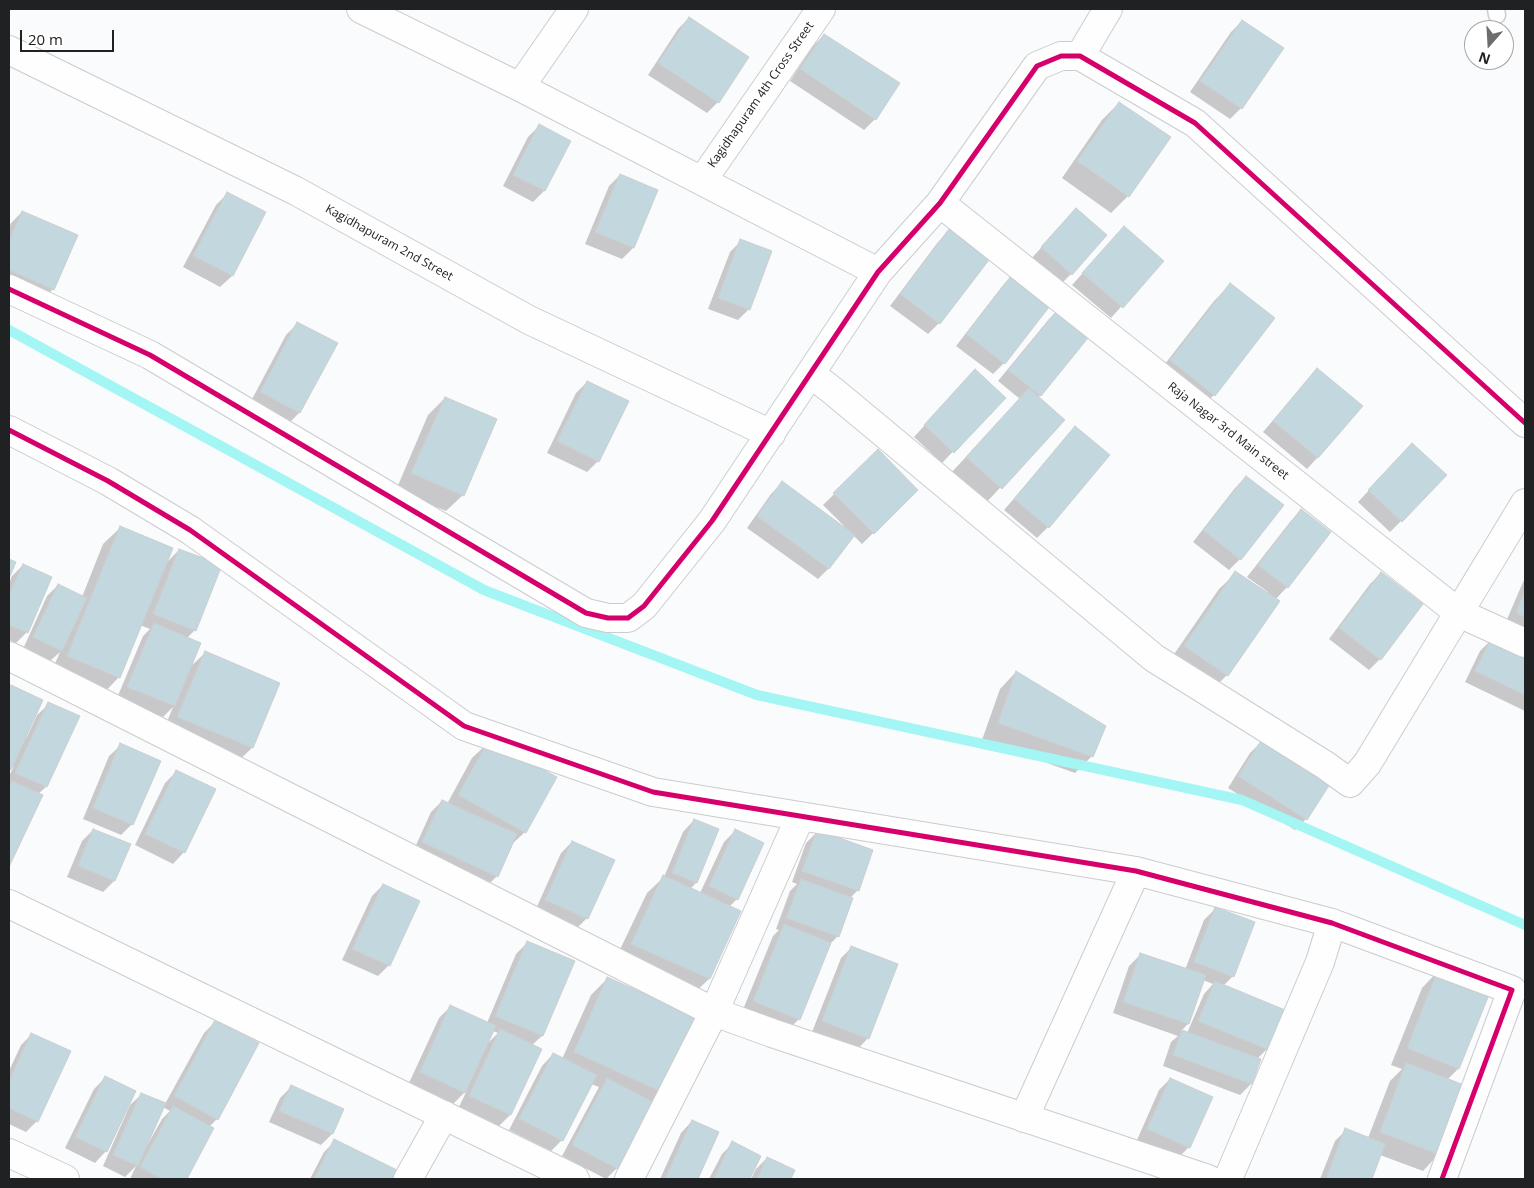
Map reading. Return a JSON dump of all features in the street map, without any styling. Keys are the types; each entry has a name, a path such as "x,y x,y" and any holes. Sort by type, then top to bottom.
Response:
{"street":[{"path":"361,9 520,87 878,272"},
{"path":"520,87 574,9"},
{"name":"Kagidhapuram 4th Cross Street","path":"702,181 821,9"},
{"path":"1080,56 1108,9"},
{"name":"Kagidhapuram 2nd Street","path":"9,50 296,191 529,320 770,434"},
{"path":"9,289 150,355 586,613 608,618 628,618 644,606 712,520 878,272 940,203 1037,66 1061,56 1080,56 1195,123 1525,422"},
{"name":"Raja Nagar 3rd Main street","path":"940,203 1459,614 1525,643"},
{"path":"811,374 1154,658 1326,765 1350,783 1367,764 1525,503"},
{"path":"9,430 108,481 190,530 464,726 653,792 1136,871 1332,922 1512,990 1442,1179"},
{"path":"9,656 714,1012 1208,1179"},
{"path":"629,1179 714,1012 800,817"},
{"path":"1024,1118 1136,871"},
{"path":"9,904 575,1179"},
{"path":"1228,1179 1320,962 1332,922"},
{"path":"408,1179 444,1115"},
{"path":"9,1153 65,1179"}],"building":[{"path":"689,17 749,57 719,103 658,63"},
{"path":"1242,20 1284,48 1242,109 1200,81"},
{"path":"824,34 900,83 876,120 800,69"},
{"path":"1119,102 1171,137 1129,197 1077,161"},
{"path":"539,124 571,141 545,191 513,175"},
{"path":"620,174 658,190 634,248 595,232"},
{"path":"227,192 266,212 233,276 193,256"},
{"path":"1076,208 1107,235 1072,275 1041,247"},
{"path":"22,211 78,235 54,290 9,270 9,241"},
{"path":"1124,226 1164,261 1123,308 1082,273"},
{"path":"949,229 989,260 940,324 900,294"},
{"path":"740,239 772,251 750,310 718,298"},
{"path":"1014,272 1053,302 1005,364 966,334"},
{"path":"1230,283 1275,318 1215,396 1170,360"},
{"path":"1060,307 1092,333 1041,396 1008,370"},
{"path":"297,322 338,343 300,413 260,392"},
{"path":"1317,368 1363,406 1318,458 1273,421"},
{"path":"975,369 1006,398 954,453 924,425"},
{"path":"587,381 629,401 599,462 557,441"},
{"path":"1029,388 1065,420 1002,489 966,457"},
{"path":"445,397 497,419 464,496 411,473"},
{"path":"1075,426 1110,455 1049,528 1014,499"},
{"path":"1412,443 1447,475 1402,522 1368,490"},
{"path":"878,449 918,490 874,534 833,493"},
{"path":"1246,476 1284,505 1241,560 1203,530"},
{"path":"782,481 855,535 829,569 757,516"},
{"path":"1301,509 1331,532 1288,588 1258,565"},
{"path":"120,526 173,548 120,678 67,656"},
{"path":"179,549 222,565 196,631 153,614"},
{"path":"9,559 16,562 9,579"},
{"path":"23,564 52,577 28,633 9,625 9,595"},
{"path":"1235,571 1280,601 1228,676 1184,646"},
{"path":"1381,572 1423,604 1381,660 1339,628"},
{"path":"58,584 87,598 62,651 33,637"},
{"path":"1525,590 1525,617 1516,613"},
{"path":"154,623 201,643 175,706 127,687"},
{"path":"1491,639 1525,655 1525,695 1475,671"},
{"path":"205,651 280,683 253,748 177,717"},
{"path":"1016,671 1106,726 1093,757 998,723"},
{"path":"11,685 43,700 11,770 9,769 9,690"},
{"path":"48,702 80,716 47,787 15,773"},
{"path":"489,740 557,777 526,833 458,795"},
{"path":"1261,741 1330,784 1307,820 1238,776"},
{"path":"120,743 161,761 133,825 93,808"},
{"path":"176,770 216,789 185,853 145,834"},
{"path":"12,781 43,795 9,867 9,788"},
{"path":"442,800 517,834 498,877 422,842"},
{"path":"694,819 719,829 697,883 672,873"},
{"path":"93,829 131,844 115,881 78,866"},
{"path":"735,829 764,843 738,900 709,886"},
{"path":"817,830 873,850 859,891 802,871"},
{"path":"572,841 615,860 588,919 545,900"},
{"path":"663,875 741,911 710,979 631,944"},
{"path":"801,879 853,898 839,937 786,918"},
{"path":"383,884 420,901 390,966 352,949"},
{"path":"1215,907 1255,922 1234,977 1194,962"},
{"path":"784,924 831,943 800,1020 753,1001"},
{"path":"527,941 575,961 543,1036 495,1016"},
{"path":"851,946 898,964 869,1039 822,1021"},
{"path":"1140,953 1206,975 1189,1024 1123,1002"},
{"path":"1438,970 1491,990 1459,1069 1407,1048"},
{"path":"607,977 698,1018 664,1093 574,1052"},
{"path":"1215,981 1285,1010 1269,1050 1198,1021"},
{"path":"450,1005 496,1026 465,1093 420,1072"},
{"path":"215,1020 259,1043 218,1120 174,1096"},
{"path":"500,1029 542,1049 511,1115 469,1096"},
{"path":"1182,1030 1261,1059 1252,1084 1173,1055"},
{"path":"31,1033 71,1051 38,1122 9,1108 9,1081"},
{"path":"553,1053 597,1075 563,1141 519,1119"},
{"path":"1406,1063 1467,1086 1440,1155 1380,1132"},
{"path":"105,1076 136,1091 107,1152 75,1137"},
{"path":"607,1078 653,1102 618,1169 572,1145"},
{"path":"1170,1078 1213,1097 1190,1148 1147,1129"},
{"path":"291,1085 344,1109 333,1134 279,1111"},
{"path":"141,1093 166,1103 138,1166 113,1155"},
{"path":"173,1106 214,1128 187,1179 162,1179 140,1167"},
{"path":"692,1120 719,1132 698,1179 665,1179"},
{"path":"1345,1128 1385,1144 1372,1179 1326,1179"},
{"path":"334,1139 401,1172 398,1179 314,1179"},
{"path":"732,1141 761,1156 750,1179 714,1179"},
{"path":"767,1157 795,1170 791,1179 757,1179"}],"waterway":[{"path":"9,330 484,590 757,695 1242,800 1525,925"}],"cycle path":[{"path":"9,289 150,355 586,613 608,618 628,618 644,606 712,521 878,272 940,203 1037,66 1061,56 1080,56 1195,123 1525,423"},
{"path":"9,430 108,481 190,530 464,726 653,792 1136,871 1332,923 1512,990 1442,1179"}]}
